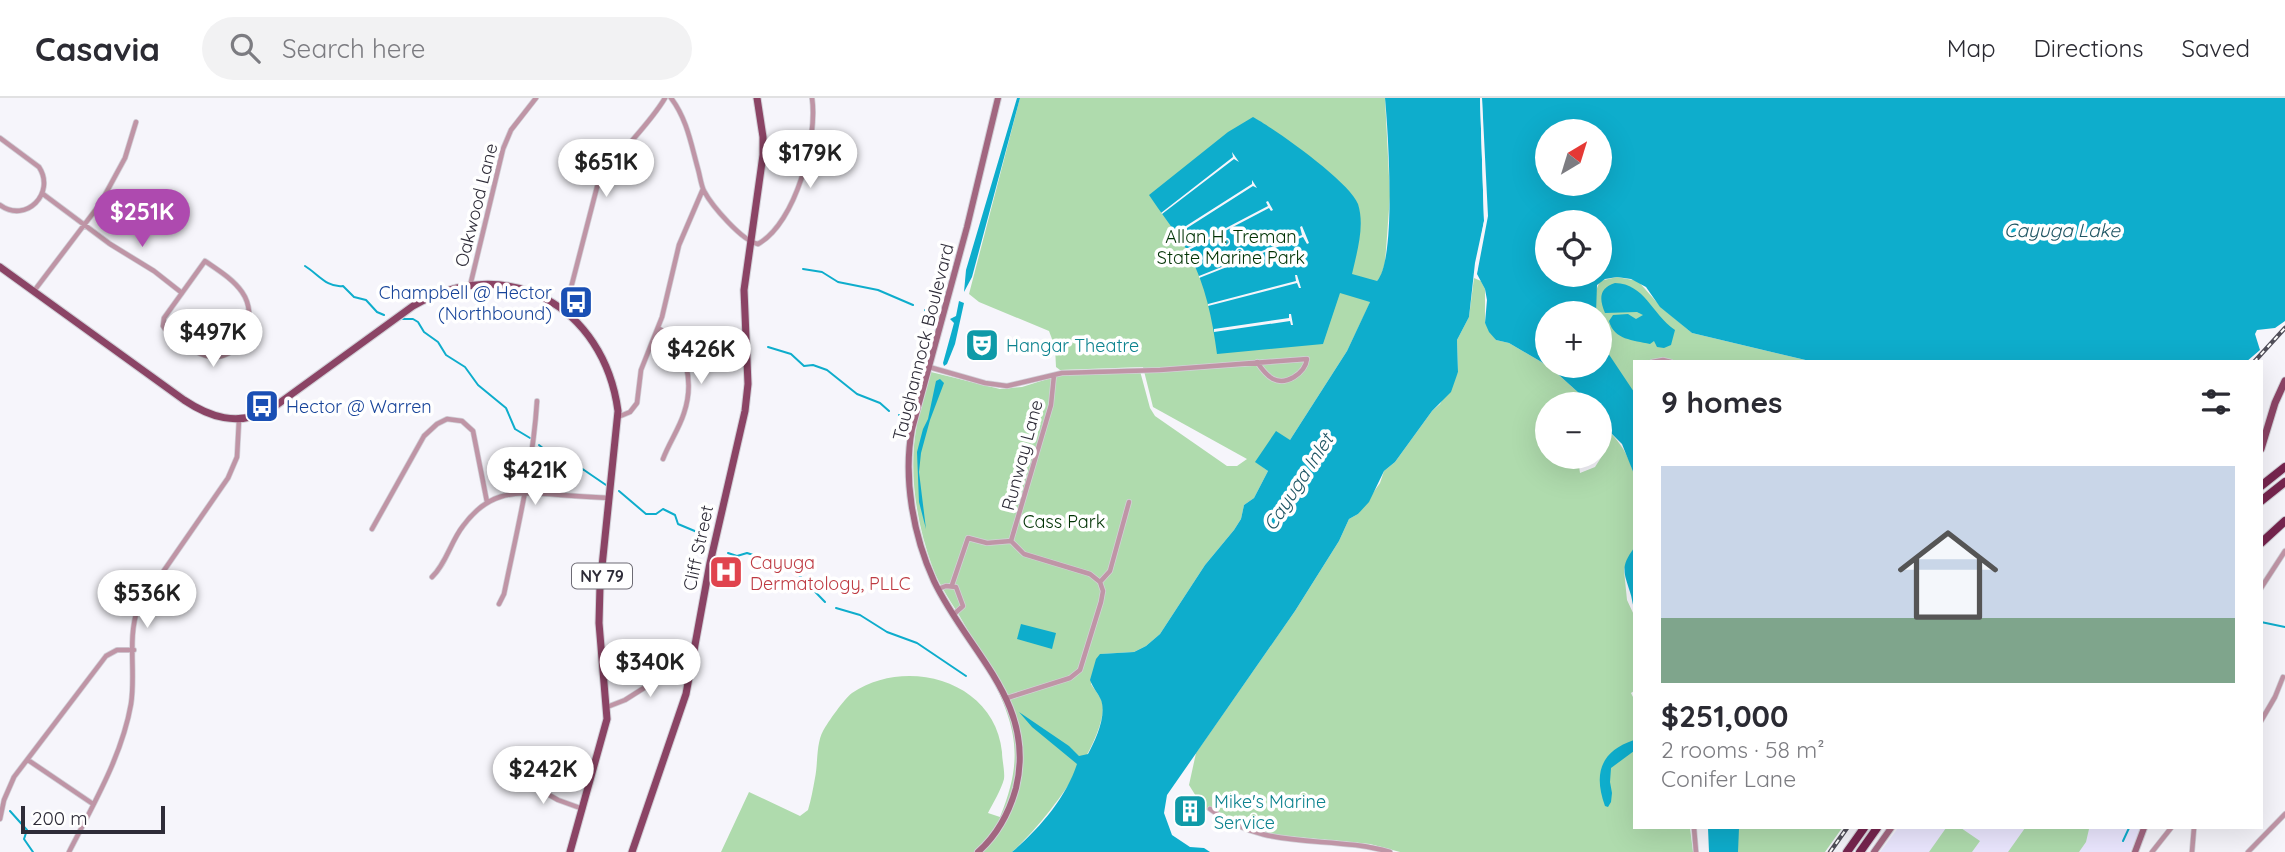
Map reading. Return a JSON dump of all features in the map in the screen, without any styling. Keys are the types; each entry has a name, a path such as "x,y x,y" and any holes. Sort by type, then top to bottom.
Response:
{"highway":[{"path":"2263,484 2284,468"},
{"path":"2263,500 2285,482"},
{"path":"2263,541 2285,521"},
{"path":"1847,852 1863,829"},
{"path":"1860,852 1876,829"}],"main road":[{"name":"Cliff Street","path":"632,852 679,720 691,672 710,563 747,401 744,300 763,155 757,98"},
{"name":"Taughannock Boulevard","path":"978,852 995,834 1004,819 1017,782 1020,744 1007,698 953,615 925,558 918,536 909,470 911,434 967,227 998,98"},
{"path":"0,267 195,407 217,417 239,420"},
{"name":"NY 79","path":"239,420 278,405 394,319 424,300 450,289 494,285 520,289 544,298 565,311 590,336 602,355 613,383 618,417 600,586 600,657 607,706 603,736 570,852"},
{"path":"2263,442 2285,381"},
{"path":"1874,852 1890,829"},
{"path":"2134,852 2144,829"}],"street":[{"name":"Oakwood Lane","path":"470,286 503,149 511,130 536,98"},
{"path":"565,311 597,187 607,171 649,123 665,98"},
{"path":"671,98 686,122 703,190 740,234 758,244 773,233 791,206 813,138 812,98"},
{"path":"34,291 86,225 125,158 136,122"},
{"path":"0,138 39,167 45,181 43,194 33,206 23,212 10,211 0,205"},
{"path":"618,417 630,412 635,406 641,370 658,328 679,245 703,190"},
{"path":"43,194 182,293"},
{"path":"205,261 234,282 247,300 250,317 245,334 234,349 220,356 202,355 165,330 164,318 182,293 205,261"},
{"path":"658,328 677,346 685,361 688,378 688,399 684,414 663,459"},
{"path":"929,367 1000,386 1011,386 1054,375 1286,360 1307,359 1306,366 1299,374 1282,382 1271,379 1257,362"},
{"name":"Runway Lane","path":"1011,541 1051,405 1054,375"},
{"path":"499,604 504,594 525,492 535,433 537,401"},
{"path":"372,528 424,436 447,419 462,421 473,432 487,502"},
{"path":"69,852 118,751 126,726 133,686 135,619 140,603 234,468 239,446 239,420"},
{"path":"432,577 438,572 460,529 487,502 503,495 525,492 611,498"},
{"path":"1100,582 1110,571 1129,502"},
{"path":"953,585 968,538 987,542 1011,541 1024,554 1090,574 1100,582 1101,602 1080,670 1070,678 1007,698"},
{"path":"2263,584 2285,551"},
{"path":"938,589 953,585"},
{"path":"953,585 963,601 963,607 953,615"},
{"path":"0,819 10,786 106,656 117,650 134,650"},
{"path":"607,706 625,700 666,674 691,672"},
{"path":"2263,717 2283,677"},
{"path":"28,760 93,804"},
{"path":"516,776 558,800 583,809"},
{"path":"1210,809 1223,820 1244,831 1275,839 1341,843 1390,852"},
{"path":"2248,852 2285,814"},
{"path":"1694,829 1696,852"},
{"path":"2152,852 2170,829"},
{"path":"2192,852 2194,829"}],"shaded area":[{"path":"1897,829 2141,829 2130,852 1880,852"}],"green space":[{"path":"1020,98 1385,98 1390,196 1385,263 1381,276 1347,351 1290,440 1256,462 1268,471 1254,498 1244,505 1241,519 1234,530 1205,565 1160,634 1134,652 1101,654 1091,684 1103,705 1093,744 1054,806 1012,852 721,852 749,792 800,816 808,810 819,742 829,722 852,693 874,682 898,677 922,677 945,682 966,692 983,708 996,728 1002,752 1004,779 988,813 1000,817 1013,776 1015,758 1011,725 998,690 979,652 935,573 926,549 915,496 914,442 931,372 1000,389 1022,387 1060,375 1140,371 1150,408 1155,416 1227,466 1237,466 1247,459 1153,407 1143,367 1060,370 1056,367 1055,347 1049,331 979,302 969,294"},
{"path":"1474,278 1481,281 1485,289 1485,323 1496,340 1509,343 1535,358 1535,378 1562,378 1578,392 1535,392 1535,469 1579,469 1580,473 1590,469 1612,469 1612,435 1628,459 1633,471 1633,550 1624,570 1627,600 1633,613 1633,829 1690,829 1693,852 1400,852 1370,844 1275,835 1204,809 1189,785 1196,753 1295,611 1339,541 1349,519 1358,514 1380,483 1384,471 1395,462 1440,404 1458,372 1457,340 1469,317"},
{"path":"1612,278 1638,281 1661,307 1692,333 1806,360 1633,360 1633,430 1606,378 1612,378 1612,301 1595,301 1598,287 1612,287"},
{"path":"1725,829 1841,829 1825,852 1723,852"},
{"path":"1945,829 1962,829 1980,841 1972,852 1929,852"},
{"path":"2024,829 2089,829 2086,842 2079,852 2008,852"}],"water":[{"path":"1017,98 1020,98 972,277 964,292 966,270"},
{"name":"Cayuga Inlet","path":"1385,98 1480,98 1484,221 1475,263 1469,317 1457,340 1458,372 1451,392 1432,411 1395,462 1384,471 1369,502 1349,519 1339,541 1295,611 1167,795 1164,813 1172,835 1190,847 1204,848 1210,852 1012,852 1050,812 1066,789 1077,764 1032,727 1019,712 1069,746 1079,756 1088,754 1102,713 1101,700 1090,680 1096,659 1100,654 1134,652 1160,634 1205,565 1234,530 1241,519 1244,505 1254,498 1268,471 1255,462 1276,431 1290,440 1347,351 1370,302 1340,293 1323,344 1217,354 1210,312 1197,271 1184,245 1149,195 1228,132 1253,117 1311,157 1352,194 1358,204 1361,221 1352,274 1377,281 1383,268 1389,222"},
{"name":"Cayuga Lake","path":"1482,98 2285,98 2285,321 2275,328 2257,330 2255,334 2260,350 2248,360 1806,360 1692,333 1660,307 1646,287 1631,279 1612,278 1612,210 1535,210 1535,287 1597,287 1596,301 1535,301 1535,358 1509,343 1496,340 1489,332 1485,323 1485,289 1477,274 1488,216"},
{"path":"1612,284 1634,288 1641,294 1675,330 1671,345 1657,347 1654,341 1650,344 1631,340 1615,332 1612,327 1613,315 1628,314 1636,319 1643,315 1637,312 1612,313 1612,301 1602,301 1602,295"},
{"path":"959,301 964,303 955,344 944,366 954,323 950,319 956,316"},
{"path":"1612,359 1633,390 1633,472 1622,444 1612,434 1612,392 1578,392 1562,378 1612,378"},
{"path":"940,379 944,383 930,420 919,472 926,529 919,502 917,452 936,381"},
{"path":"1633,550 1633,604 1624,570"},
{"path":"1021,624 1056,633 1052,649 1017,639"},
{"path":"1633,740 1633,752 1611,768 1612,793 1608,807 1605,806 1601,794 1600,774 1607,757"},
{"path":"1708,829 1739,829 1738,852 1709,852"}],"pier":[{"path":"1480,98 1485,221 1474,278 1484,221"},
{"path":"1232,152 1239,162 1234,159 1161,213 1233,157"},
{"path":"1252,180 1257,188 1253,186 1176,235 1175,233 1252,184"},
{"path":"1268,201 1273,210 1269,208 1187,251 1186,249 1268,206"},
{"path":"1302,226 1309,243 1307,244 1303,237 1199,278 1302,235"},
{"path":"1295,275 1301,288 1297,283 1208,306 1296,281"},
{"path":"1289,314 1293,325 1290,321 1214,332 1214,329 1289,318"}],"waterway":[{"path":"305,266 327,283 343,286 354,297 366,300 377,312 384,315"},
{"path":"803,269 822,272 838,282 878,290 913,305"},
{"path":"925,310 937,316"},
{"path":"403,319 418,322 424,332 438,342 446,355 465,367 478,385 506,408 515,429 530,438"},
{"path":"768,347 791,354 804,366 813,365 827,370 857,394 880,403 889,411"},
{"path":"899,415 909,416"},
{"path":"539,445 606,485"},
{"path":"619,491 646,514 656,514 663,509 675,515 678,524 709,537"},
{"path":"728,553 737,556 747,553 794,570 825,602"},
{"path":"836,608 860,615 887,632 917,643 966,676"},
{"path":"2263,622 2285,627"},
{"path":"10,811 27,830 24,839 33,852"},
{"path":"2123,841 2129,829"}],"railway":[{"path":"2256,360 2285,328"},
{"path":"1830,852 1846,829"}],"place":[{"name":"Champbell @ Hector (Northbound)","path":"576,302"},
{"name":"Hangar Theatre","path":"982,345"},
{"name":"Hector @ Warren","path":"262,406"},
{"name":"Cayuga Dermatology, PLLC","path":"726,572"},
{"name":"Mike's Marine Service","path":"1190,811"}],"park label":[{"name":"Allan H. Treman State Marine Park","path":"1231,246"},
{"name":"Cass Park","path":"1064,521"}]}
